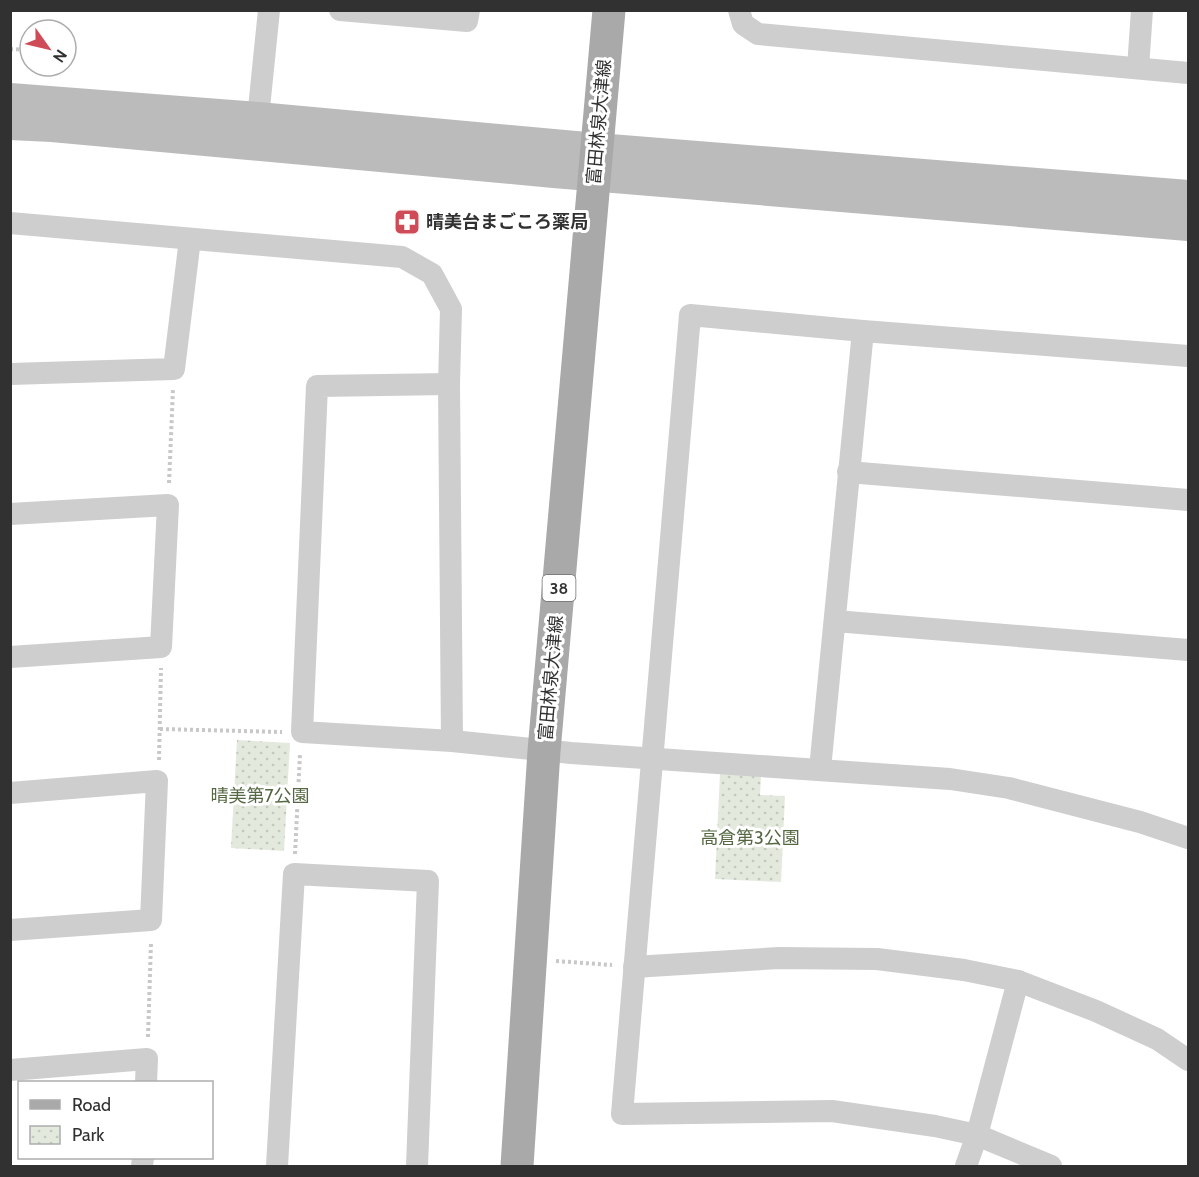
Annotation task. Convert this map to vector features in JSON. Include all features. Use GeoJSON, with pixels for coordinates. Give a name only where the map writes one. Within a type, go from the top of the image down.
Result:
{"type":"FeatureCollection","features":[{"type":"Feature","properties":{"kind":"main road","name":"富田林泉大津線"},"geometry":{"type":"LineString","coordinates":[[517,1167],[544,751],[609,10]]}},
{"type":"Feature","properties":{"kind":"street"},"geometry":{"type":"LineString","coordinates":[[258,118],[269,10]]}},
{"type":"Feature","properties":{"kind":"street"},"geometry":{"type":"LineString","coordinates":[[340,10],[467,21],[469,10]]}},
{"type":"Feature","properties":{"kind":"street"},"geometry":{"type":"LineString","coordinates":[[739,10],[743,24],[758,34],[1188,73]]}},
{"type":"Feature","properties":{"kind":"street"},"geometry":{"type":"LineString","coordinates":[[1138,68],[1142,10]]}},
{"type":"Feature","properties":{"kind":"street"},"geometry":{"type":"LineString","coordinates":[[10,99],[258,118],[596,162],[1188,225]]}},
{"type":"Feature","properties":{"kind":"street"},"geometry":{"type":"LineString","coordinates":[[10,124],[596,162],[1188,196]]}},
{"type":"Feature","properties":{"kind":"street"},"geometry":{"type":"LineString","coordinates":[[10,224],[402,257],[432,274],[451,309],[449,384],[452,741]]}},
{"type":"Feature","properties":{"kind":"street"},"geometry":{"type":"LineString","coordinates":[[10,374],[174,369],[190,239]]}},
{"type":"Feature","properties":{"kind":"street"},"geometry":{"type":"LineString","coordinates":[[1051,1167],[977,1135],[935,1126],[832,1111],[622,1114],[690,315],[1188,356]]}},
{"type":"Feature","properties":{"kind":"street"},"geometry":{"type":"LineString","coordinates":[[820,769],[863,331]]}},
{"type":"Feature","properties":{"kind":"street"},"geometry":{"type":"LineString","coordinates":[[449,384],[317,386],[302,732],[452,741],[544,751],[950,779],[1009,788],[1140,822],[1188,838]]}},
{"type":"Feature","properties":{"kind":"street"},"geometry":{"type":"LineString","coordinates":[[848,472],[1188,500]]}},
{"type":"Feature","properties":{"kind":"street"},"geometry":{"type":"LineString","coordinates":[[10,514],[168,505],[161,647],[10,657]]}},
{"type":"Feature","properties":{"kind":"street"},"geometry":{"type":"LineString","coordinates":[[835,621],[1188,650]]}},
{"type":"Feature","properties":{"kind":"street"},"geometry":{"type":"LineString","coordinates":[[10,793],[158,782],[152,920],[10,930]]}},
{"type":"Feature","properties":{"kind":"street"},"geometry":{"type":"LineString","coordinates":[[278,1167],[294,874],[428,881],[417,1167]]}},
{"type":"Feature","properties":{"kind":"street"},"geometry":{"type":"LineString","coordinates":[[634,967],[779,958],[877,959],[964,970],[1018,981],[1096,1011],[1157,1039],[1188,1060]]}},
{"type":"Feature","properties":{"kind":"street"},"geometry":{"type":"LineString","coordinates":[[966,1167],[977,1135],[1018,981]]}},
{"type":"Feature","properties":{"kind":"street"},"geometry":{"type":"LineString","coordinates":[[10,1070],[147,1059],[146,1081]]}},
{"type":"Feature","properties":{"kind":"path"},"geometry":{"type":"LineString","coordinates":[[168,505],[174,369]]}},
{"type":"Feature","properties":{"kind":"path"},"geometry":{"type":"LineString","coordinates":[[158,782],[161,647]]}},
{"type":"Feature","properties":{"kind":"path"},"geometry":{"type":"LineString","coordinates":[[160,729],[302,732],[294,874]]}},
{"type":"Feature","properties":{"kind":"path"},"geometry":{"type":"LineString","coordinates":[[147,1059],[152,920]]}},
{"type":"Feature","properties":{"kind":"path"},"geometry":{"type":"LineString","coordinates":[[553,961],[634,967]]}},
{"type":"Feature","properties":{"kind":"green space","name":"晴美第7公園"},"geometry":{"type":"Polygon","coordinates":[[[237,740],[290,743],[284,851],[231,848],[237,740]]]}},
{"type":"Feature","properties":{"kind":"green space","name":"高倉第3公園"},"geometry":{"type":"Polygon","coordinates":[[[720,774],[761,776],[760,795],[785,796],[781,882],[715,879],[720,774]]]}},
{"type":"Feature","properties":{"kind":"place","name":"晴美台まごころ薬局"},"geometry":{"type":"Point","coordinates":[407,222]}}]}
